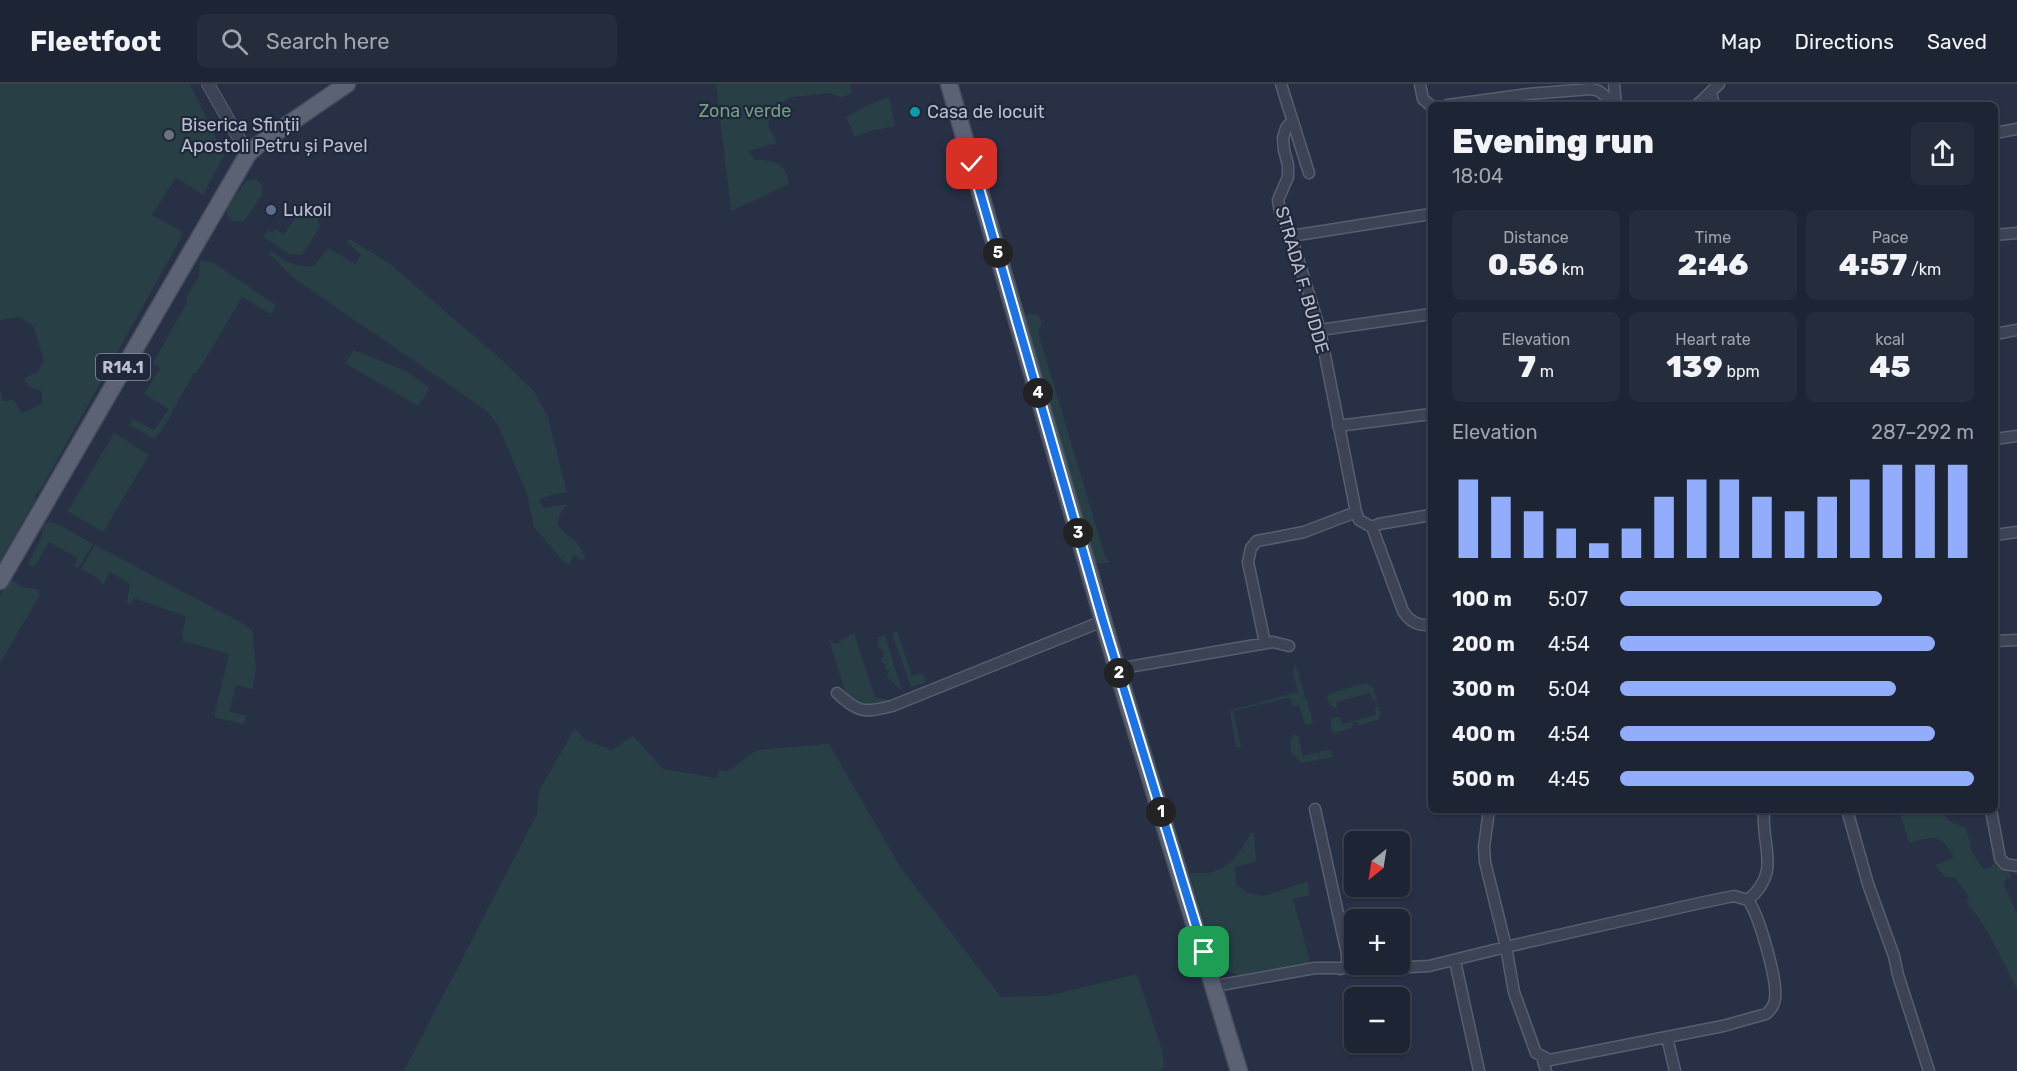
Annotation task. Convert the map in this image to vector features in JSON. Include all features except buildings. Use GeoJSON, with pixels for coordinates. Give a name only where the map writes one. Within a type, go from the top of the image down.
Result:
{"type":"FeatureCollection","features":[{"type":"Feature","properties":{"kind":"main road","name":"R14.1"},"geometry":{"type":"LineString","coordinates":[[0,581],[248,154],[347,84]]}},
{"type":"Feature","properties":{"kind":"main road"},"geometry":{"type":"LineString","coordinates":[[949,84],[1103,621],[1239,1071]]}},
{"type":"Feature","properties":{"kind":"street"},"geometry":{"type":"LineString","coordinates":[[208,84],[248,154]]}},
{"type":"Feature","properties":{"kind":"street"},"geometry":{"type":"LineString","coordinates":[[1281,84],[1309,173]]}},
{"type":"Feature","properties":{"kind":"street"},"geometry":{"type":"LineString","coordinates":[[1420,84],[1423,99],[1428,105]]}},
{"type":"Feature","properties":{"kind":"street"},"geometry":{"type":"LineString","coordinates":[[1463,102],[1527,89],[1597,90],[1609,84]]}},
{"type":"Feature","properties":{"kind":"street"},"geometry":{"type":"LineString","coordinates":[[1614,84],[1616,102]]}},
{"type":"Feature","properties":{"kind":"street"},"geometry":{"type":"LineString","coordinates":[[1699,102],[1715,88]]}},
{"type":"Feature","properties":{"kind":"street"},"geometry":{"type":"LineString","coordinates":[[1597,90],[1612,102]]}},
{"type":"Feature","properties":{"kind":"street","name":"STRADA F. BUDDE"},"geometry":{"type":"LineString","coordinates":[[1292,121],[1286,128],[1283,138],[1288,177],[1278,200],[1320,330],[1356,512]]}},
{"type":"Feature","properties":{"kind":"street"},"geometry":{"type":"LineString","coordinates":[[1998,132],[2017,129]]}},
{"type":"Feature","properties":{"kind":"street"},"geometry":{"type":"LineString","coordinates":[[1291,236],[1428,214]]}},
{"type":"Feature","properties":{"kind":"street"},"geometry":{"type":"LineString","coordinates":[[1998,235],[2017,233]]}},
{"type":"Feature","properties":{"kind":"street"},"geometry":{"type":"LineString","coordinates":[[1320,330],[1428,314]]}},
{"type":"Feature","properties":{"kind":"street"},"geometry":{"type":"LineString","coordinates":[[1998,333],[2017,330]]}},
{"type":"Feature","properties":{"kind":"street"},"geometry":{"type":"LineString","coordinates":[[1338,426],[1428,414]]}},
{"type":"Feature","properties":{"kind":"street"},"geometry":{"type":"LineString","coordinates":[[1998,439],[2017,436]]}},
{"type":"Feature","properties":{"kind":"street"},"geometry":{"type":"LineString","coordinates":[[1265,643],[1248,562],[1251,548],[1257,541],[1304,532],[1356,512],[1359,520],[1372,527],[1408,619],[1415,624],[1428,625]]}},
{"type":"Feature","properties":{"kind":"street"},"geometry":{"type":"LineString","coordinates":[[1372,527],[1428,515]]}},
{"type":"Feature","properties":{"kind":"street"},"geometry":{"type":"LineString","coordinates":[[1998,534],[2017,532]]}},
{"type":"Feature","properties":{"kind":"street"},"geometry":{"type":"LineString","coordinates":[[837,693],[852,707],[868,712],[892,706],[1103,621]]}},
{"type":"Feature","properties":{"kind":"street"},"geometry":{"type":"LineString","coordinates":[[1998,641],[2017,640]]}},
{"type":"Feature","properties":{"kind":"street"},"geometry":{"type":"LineString","coordinates":[[1118,669],[1265,643],[1273,642],[1289,646]]}},
{"type":"Feature","properties":{"kind":"street"},"geometry":{"type":"LineString","coordinates":[[1315,809],[1348,962],[1347,966],[1340,969]]}},
{"type":"Feature","properties":{"kind":"street"},"geometry":{"type":"LineString","coordinates":[[1215,986],[1315,968],[1430,966],[1506,946],[1734,896],[1748,900],[1758,920],[1774,985],[1775,998],[1771,1010],[1757,1017],[1550,1060],[1536,1053],[1521,1013],[1509,970],[1506,946],[1485,862],[1484,847],[1489,813]]}},
{"type":"Feature","properties":{"kind":"street"},"geometry":{"type":"LineString","coordinates":[[1748,900],[1765,882],[1768,865],[1764,813]]}},
{"type":"Feature","properties":{"kind":"street"},"geometry":{"type":"LineString","coordinates":[[1848,813],[1868,884],[1894,956],[1929,1071]]}},
{"type":"Feature","properties":{"kind":"street"},"geometry":{"type":"LineString","coordinates":[[1992,813],[2000,858],[2013,866]]}},
{"type":"Feature","properties":{"kind":"street"},"geometry":{"type":"LineString","coordinates":[[1455,961],[1479,1071]]}},
{"type":"Feature","properties":{"kind":"street"},"geometry":{"type":"LineString","coordinates":[[1667,1037],[1675,1071]]}},
{"type":"Feature","properties":{"kind":"street"},"geometry":{"type":"LineString","coordinates":[[1542,1057],[1546,1071]]}},
{"type":"Feature","properties":{"kind":"green space"},"geometry":{"type":"Polygon","coordinates":[[[0,84],[190,84],[224,155],[203,195],[176,177],[152,215],[181,231],[181,238],[0,561],[0,389],[3,401],[14,400],[22,413],[42,404],[42,392],[28,386],[24,378],[37,373],[44,360],[33,326],[20,317],[0,320],[0,84]]]}},
{"type":"Feature","properties":{"kind":"green space","name":"Zona verde"},"geometry":{"type":"Polygon","coordinates":[[[716,84],[850,84],[852,94],[840,97],[830,93],[792,97],[774,107],[768,125],[777,143],[748,151],[755,160],[767,160],[782,167],[786,171],[789,184],[731,211],[716,84]]]}},
{"type":"Feature","properties":{"kind":"green space"},"geometry":{"type":"Polygon","coordinates":[[[889,97],[895,126],[870,131],[855,137],[846,117],[889,97]]]}},
{"type":"Feature","properties":{"kind":"green space"},"geometry":{"type":"Polygon","coordinates":[[[257,180],[262,185],[262,195],[244,221],[234,222],[228,217],[227,208],[246,181],[257,180]]]}},
{"type":"Feature","properties":{"kind":"green space"},"geometry":{"type":"Polygon","coordinates":[[[307,206],[317,215],[320,227],[302,255],[290,254],[263,237],[268,230],[273,233],[275,229],[284,234],[307,206]]]}},
{"type":"Feature","properties":{"kind":"green space"},"geometry":{"type":"Polygon","coordinates":[[[350,239],[390,264],[503,361],[534,391],[548,417],[567,492],[540,499],[540,503],[544,508],[568,504],[560,514],[557,524],[579,545],[585,558],[581,560],[574,555],[569,564],[564,562],[534,527],[527,494],[498,425],[487,411],[292,277],[269,253],[270,251],[296,265],[308,267],[314,266],[328,248],[356,264],[361,255],[348,243],[350,239]]]}},
{"type":"Feature","properties":{"kind":"green space"},"geometry":{"type":"Polygon","coordinates":[[[200,261],[212,262],[276,305],[271,314],[242,297],[202,365],[194,373],[162,430],[154,439],[129,425],[133,419],[154,430],[169,409],[144,394],[160,368],[153,363],[199,277],[200,261]]]}},
{"type":"Feature","properties":{"kind":"green space"},"geometry":{"type":"Polygon","coordinates":[[[1029,313],[1038,315],[1042,323],[1038,332],[1105,556],[1110,562],[1100,564],[1094,562],[1025,323],[1025,317],[1029,313]]]}},
{"type":"Feature","properties":{"kind":"green space"},"geometry":{"type":"Polygon","coordinates":[[[354,350],[406,371],[428,387],[428,391],[418,406],[345,363],[354,350]]]}},
{"type":"Feature","properties":{"kind":"green space"},"geometry":{"type":"Polygon","coordinates":[[[114,433],[149,455],[103,532],[68,511],[114,433]]]}},
{"type":"Feature","properties":{"kind":"green space"},"geometry":{"type":"Polygon","coordinates":[[[50,522],[93,544],[78,568],[74,566],[78,558],[49,542],[34,567],[28,564],[41,538],[44,524],[50,522]]]}},
{"type":"Feature","properties":{"kind":"green space"},"geometry":{"type":"Polygon","coordinates":[[[95,545],[244,624],[253,632],[256,671],[252,689],[236,685],[229,711],[246,716],[244,724],[214,717],[229,654],[183,641],[182,633],[186,616],[133,598],[131,605],[127,603],[130,584],[110,572],[103,585],[97,578],[81,569],[95,545]]]}},
{"type":"Feature","properties":{"kind":"green space"},"geometry":{"type":"Polygon","coordinates":[[[10,579],[23,587],[36,589],[40,595],[0,663],[0,596],[10,579]]]}},
{"type":"Feature","properties":{"kind":"green space"},"geometry":{"type":"Polygon","coordinates":[[[897,631],[912,676],[923,673],[926,683],[911,687],[892,633],[897,631]]]}},
{"type":"Feature","properties":{"kind":"green space"},"geometry":{"type":"Polygon","coordinates":[[[854,633],[875,697],[892,701],[867,708],[847,697],[829,640],[836,644],[854,633]]]}},
{"type":"Feature","properties":{"kind":"green space"},"geometry":{"type":"Polygon","coordinates":[[[885,635],[902,691],[887,677],[889,671],[885,669],[886,664],[881,662],[884,652],[877,646],[879,642],[877,638],[885,635]]]}},
{"type":"Feature","properties":{"kind":"green space"},"geometry":{"type":"Polygon","coordinates":[[[1296,665],[1305,697],[1299,700],[1306,698],[1312,723],[1307,725],[1304,722],[1299,705],[1293,707],[1290,697],[1233,711],[1241,746],[1236,748],[1230,710],[1298,692],[1293,674],[1296,665]]]}},
{"type":"Feature","properties":{"kind":"green space"},"geometry":{"type":"Polygon","coordinates":[[[1366,683],[1373,688],[1377,699],[1373,701],[1370,693],[1336,702],[1338,709],[1329,704],[1327,697],[1331,693],[1366,683]]]}},
{"type":"Feature","properties":{"kind":"green space"},"geometry":{"type":"Polygon","coordinates":[[[1375,707],[1379,707],[1378,720],[1359,725],[1358,722],[1352,723],[1352,728],[1335,733],[1331,730],[1333,718],[1340,716],[1342,724],[1376,715],[1375,707]]]}},
{"type":"Feature","properties":{"kind":"green space"},"geometry":{"type":"Polygon","coordinates":[[[575,728],[585,740],[612,750],[633,736],[663,769],[717,778],[719,770],[727,772],[757,750],[829,744],[901,868],[1001,997],[1048,996],[1137,974],[1162,1050],[1164,1067],[1159,1071],[404,1071],[537,814],[539,791],[575,728]]]}},
{"type":"Feature","properties":{"kind":"green space"},"geometry":{"type":"Polygon","coordinates":[[[1294,735],[1298,736],[1303,756],[1318,753],[1320,759],[1319,751],[1331,750],[1333,757],[1302,763],[1290,751],[1291,738],[1294,735]]]}},
{"type":"Feature","properties":{"kind":"green space"},"geometry":{"type":"Polygon","coordinates":[[[1900,813],[1943,813],[1952,823],[1966,827],[1972,852],[1984,869],[1991,867],[1996,859],[2012,876],[2003,882],[2017,914],[2017,988],[1988,933],[1966,902],[1969,896],[1955,878],[1945,877],[1935,865],[1952,859],[1953,855],[1948,848],[1935,838],[1909,843],[1900,813]]]}},
{"type":"Feature","properties":{"kind":"green space"},"geometry":{"type":"Polygon","coordinates":[[[1251,833],[1254,833],[1256,862],[1235,867],[1236,884],[1248,893],[1264,896],[1308,881],[1309,895],[1293,899],[1310,961],[1305,966],[1242,977],[1220,967],[1216,960],[1190,874],[1209,873],[1223,868],[1239,853],[1251,833]]]}},
{"type":"Feature","properties":{"kind":"place","name":"Casa de locuit"},"geometry":{"type":"Point","coordinates":[915,112]}},
{"type":"Feature","properties":{"kind":"place","name":"Biserica Sfinții Apostoli Petru și Pavel"},"geometry":{"type":"Point","coordinates":[169,135]}},
{"type":"Feature","properties":{"kind":"place","name":"Lukoil"},"geometry":{"type":"Point","coordinates":[271,210]}},
{"type":"Feature","properties":{"kind":"route"},"geometry":{"type":"LineString","coordinates":[[972,164],[1103,621],[1204,952]]}}]}
